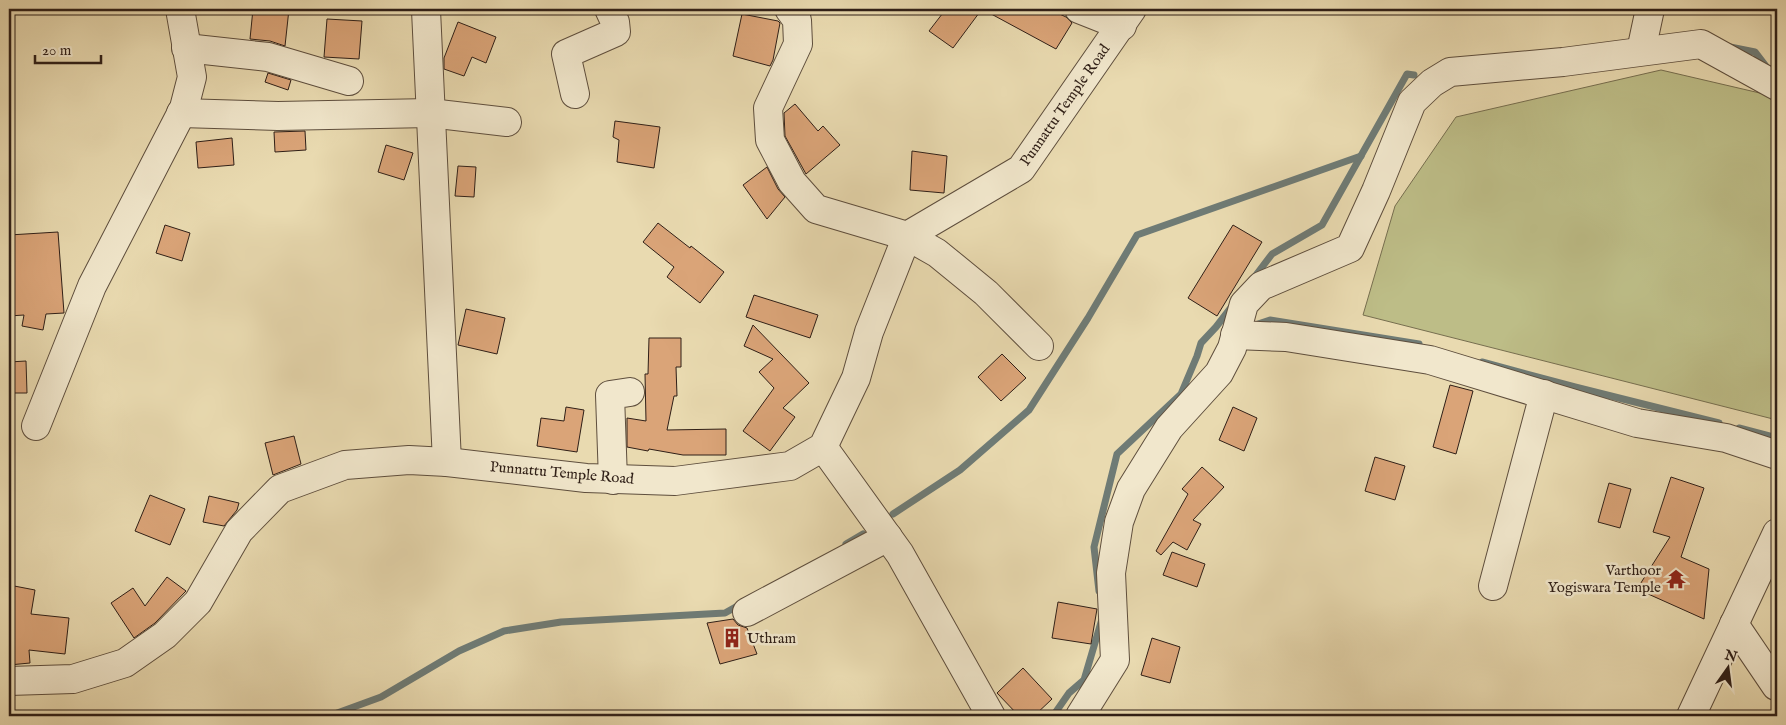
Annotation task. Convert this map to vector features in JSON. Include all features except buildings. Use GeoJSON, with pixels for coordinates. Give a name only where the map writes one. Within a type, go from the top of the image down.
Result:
{"type":"FeatureCollection","features":[{"type":"Feature","properties":{"kind":"street"},"geometry":{"type":"LineString","coordinates":[[36,426],[92,286],[182,113],[192,77],[180,9]]}},
{"type":"Feature","properties":{"kind":"street"},"geometry":{"type":"LineString","coordinates":[[426,9],[447,462]]}},
{"type":"Feature","properties":{"kind":"street"},"geometry":{"type":"LineString","coordinates":[[575,94],[566,54],[616,32],[615,22],[609,9]]}},
{"type":"Feature","properties":{"kind":"street"},"geometry":{"type":"LineString","coordinates":[[789,9],[797,20],[798,44],[768,108],[770,140],[792,182],[816,210],[907,236],[937,253],[986,293],[1040,346]]}},
{"type":"Feature","properties":{"kind":"street"},"geometry":{"type":"LineString","coordinates":[[1079,9],[1127,17]]}},
{"type":"Feature","properties":{"kind":"street"},"geometry":{"type":"LineString","coordinates":[[1641,52],[1650,9]]}},
{"type":"Feature","properties":{"kind":"street","name":"Punnattu Temple Road"},"geometry":{"type":"LineString","coordinates":[[907,236],[1021,169],[1127,17]]}},
{"type":"Feature","properties":{"kind":"street"},"geometry":{"type":"LineString","coordinates":[[1080,716],[1115,660],[1111,572],[1119,522],[1131,489],[1169,428],[1219,373],[1232,348],[1244,304],[1261,286],[1350,248],[1376,191],[1412,102],[1432,83],[1450,72],[1563,62],[1701,44],[1777,86]]}},
{"type":"Feature","properties":{"kind":"street"},"geometry":{"type":"LineString","coordinates":[[186,48],[268,57],[348,81]]}},
{"type":"Feature","properties":{"kind":"street"},"geometry":{"type":"LineString","coordinates":[[182,113],[278,116],[430,113],[507,122]]}},
{"type":"Feature","properties":{"kind":"street"},"geometry":{"type":"LineString","coordinates":[[907,236],[869,332],[856,378],[823,447],[900,554],[991,716]]}},
{"type":"Feature","properties":{"kind":"street"},"geometry":{"type":"LineString","coordinates":[[1235,336],[1286,337],[1430,360],[1637,423],[1726,438],[1777,455]]}},
{"type":"Feature","properties":{"kind":"street"},"geometry":{"type":"LineString","coordinates":[[612,480],[610,395],[630,392]]}},
{"type":"Feature","properties":{"kind":"street"},"geometry":{"type":"LineString","coordinates":[[1493,586],[1544,394]]}},
{"type":"Feature","properties":{"kind":"street","name":"Punnattu Temple Road"},"geometry":{"type":"LineString","coordinates":[[9,681],[74,679],[125,663],[165,635],[198,602],[240,531],[280,489],[345,465],[409,460],[447,462],[612,480],[675,481],[790,466],[823,447]]}},
{"type":"Feature","properties":{"kind":"street"},"geometry":{"type":"LineString","coordinates":[[1690,716],[1777,533]]}},
{"type":"Feature","properties":{"kind":"street"},"geometry":{"type":"LineString","coordinates":[[747,612],[888,537]]}},
{"type":"Feature","properties":{"kind":"street"},"geometry":{"type":"LineString","coordinates":[[1734,624],[1776,686]]}},
{"type":"Feature","properties":{"kind":"green space"},"geometry":{"type":"Polygon","coordinates":[[[1661,70],[1777,97],[1777,420],[1363,315],[1395,206],[1456,117],[1661,70]]]}},
{"type":"Feature","properties":{"kind":"waterway"},"geometry":{"type":"LineString","coordinates":[[1730,47],[1755,52],[1768,69]]}},
{"type":"Feature","properties":{"kind":"waterway"},"geometry":{"type":"LineString","coordinates":[[1253,279],[1272,254],[1322,225],[1407,74],[1414,75]]}},
{"type":"Feature","properties":{"kind":"waterway"},"geometry":{"type":"LineString","coordinates":[[893,514],[960,470],[1029,410],[1088,318],[1137,235],[1361,156]]}},
{"type":"Feature","properties":{"kind":"waterway"},"geometry":{"type":"LineString","coordinates":[[1099,591],[1094,547],[1117,454],[1181,394],[1201,343],[1233,305]]}},
{"type":"Feature","properties":{"kind":"waterway"},"geometry":{"type":"LineString","coordinates":[[1255,325],[1270,320],[1419,344]]}},
{"type":"Feature","properties":{"kind":"waterway"},"geometry":{"type":"LineString","coordinates":[[1482,362],[1719,423]]}},
{"type":"Feature","properties":{"kind":"waterway"},"geometry":{"type":"LineString","coordinates":[[1739,428],[1777,438]]}},
{"type":"Feature","properties":{"kind":"waterway"},"geometry":{"type":"LineString","coordinates":[[846,544],[863,534]]}},
{"type":"Feature","properties":{"kind":"waterway"},"geometry":{"type":"LineString","coordinates":[[329,716],[381,697],[459,651],[504,631],[561,622],[725,613],[741,604]]}},
{"type":"Feature","properties":{"kind":"waterway"},"geometry":{"type":"LineString","coordinates":[[1053,716],[1069,693],[1084,680],[1102,619]]}},
{"type":"Feature","properties":{"kind":"place","name":"Varthoor Yogiswara Temple"},"geometry":{"type":"Point","coordinates":[1676,579]}},
{"type":"Feature","properties":{"kind":"place","name":"Uthram"},"geometry":{"type":"Point","coordinates":[732,638]}}]}
